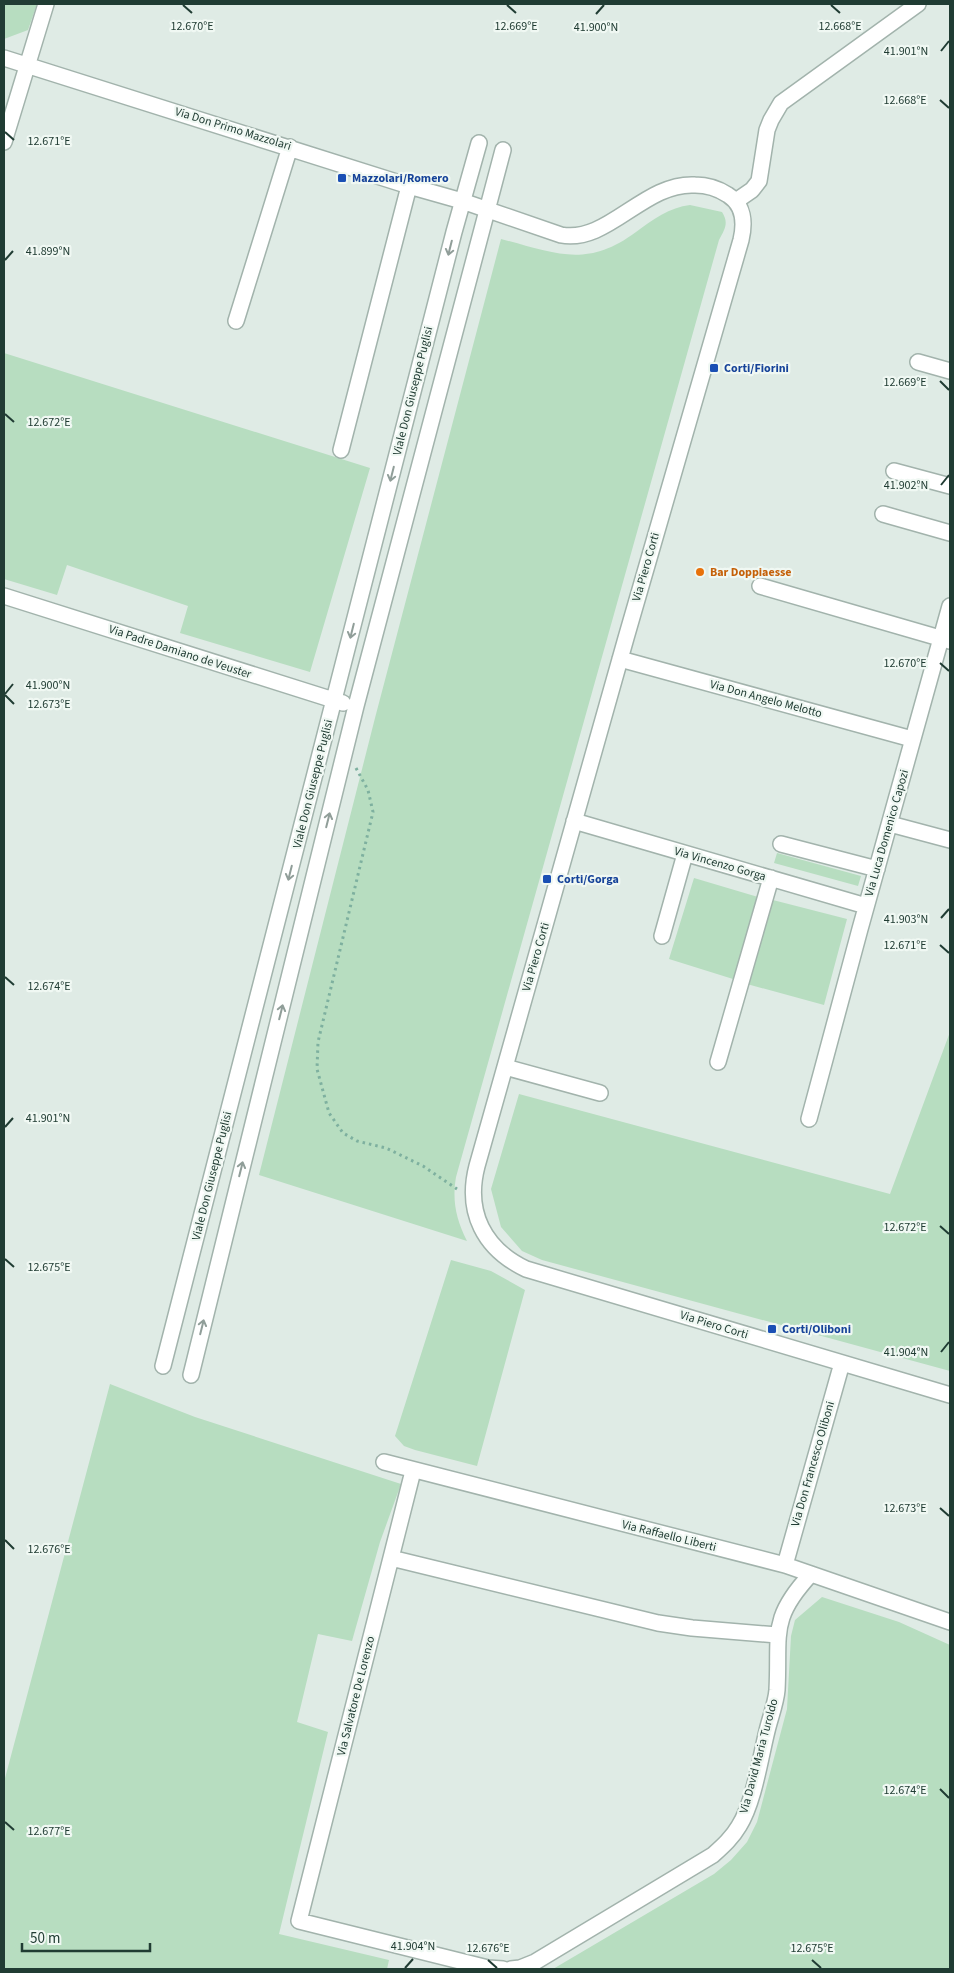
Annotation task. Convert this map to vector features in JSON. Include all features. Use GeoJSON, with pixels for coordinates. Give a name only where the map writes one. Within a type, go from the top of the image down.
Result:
{"type":"FeatureCollection","features":[{"type":"Feature","properties":{"kind":"street"},"geometry":{"type":"LineString","coordinates":[[4,142],[46,4]]}},
{"type":"Feature","properties":{"kind":"street"},"geometry":{"type":"LineString","coordinates":[[736,201],[752,190],[759,181],[769,125],[781,103],[918,4]]}},
{"type":"Feature","properties":{"kind":"street","name":"Via Don Primo Mazzolari"},"geometry":{"type":"LineString","coordinates":[[4,58],[462,201],[561,235],[583,234],[601,226],[648,197],[673,186],[693,185],[708,187],[724,192],[736,201]]}},
{"type":"Feature","properties":{"kind":"street","name":"Viale Don Giuseppe Puglisi"},"geometry":{"type":"LineString","coordinates":[[163,1366],[462,201],[479,143]]}},
{"type":"Feature","properties":{"kind":"street"},"geometry":{"type":"LineString","coordinates":[[236,321],[290,147]]}},
{"type":"Feature","properties":{"kind":"street","name":"Viale Don Giuseppe Puglisi"},"geometry":{"type":"LineString","coordinates":[[191,1375],[356,706],[503,150]]}},
{"type":"Feature","properties":{"kind":"street"},"geometry":{"type":"LineString","coordinates":[[341,450],[409,186]]}},
{"type":"Feature","properties":{"kind":"street","name":"Via Piero Corti"},"geometry":{"type":"LineString","coordinates":[[736,201],[743,219],[741,240],[474,1175],[472,1196],[477,1219],[488,1239],[504,1256],[514,1263],[537,1273],[950,1395]]}},
{"type":"Feature","properties":{"kind":"street"},"geometry":{"type":"LineString","coordinates":[[918,362],[950,371]]}},
{"type":"Feature","properties":{"kind":"street"},"geometry":{"type":"LineString","coordinates":[[894,471],[950,486]]}},
{"type":"Feature","properties":{"kind":"street"},"geometry":{"type":"LineString","coordinates":[[883,514],[950,533]]}},
{"type":"Feature","properties":{"kind":"street"},"geometry":{"type":"LineString","coordinates":[[760,586],[946,640]]}},
{"type":"Feature","properties":{"kind":"street","name":"Via Padre Damiano de Veuster"},"geometry":{"type":"LineString","coordinates":[[4,596],[334,701],[356,706]]}},
{"type":"Feature","properties":{"kind":"street","name":"Via Luca Domenico Capozi"},"geometry":{"type":"LineString","coordinates":[[809,1118],[912,739],[946,640],[950,606]]}},
{"type":"Feature","properties":{"kind":"street","name":"Via Don Angelo Melotto"},"geometry":{"type":"LineString","coordinates":[[620,659],[912,739]]}},
{"type":"Feature","properties":{"kind":"street","name":"Via Vincenzo Gorga"},"geometry":{"type":"LineString","coordinates":[[574,822],[866,906]]}},
{"type":"Feature","properties":{"kind":"street"},"geometry":{"type":"LineString","coordinates":[[890,824],[950,840]]}},
{"type":"Feature","properties":{"kind":"street"},"geometry":{"type":"LineString","coordinates":[[781,844],[876,869]]}},
{"type":"Feature","properties":{"kind":"street"},"geometry":{"type":"LineString","coordinates":[[662,936],[685,854]]}},
{"type":"Feature","properties":{"kind":"street"},"geometry":{"type":"LineString","coordinates":[[718,1062],[771,878]]}},
{"type":"Feature","properties":{"kind":"street"},"geometry":{"type":"LineString","coordinates":[[505,1067],[600,1094]]}},
{"type":"Feature","properties":{"kind":"street"},"geometry":{"type":"LineString","coordinates":[[206,1201],[232,1207]]}},
{"type":"Feature","properties":{"kind":"street","name":"Via Don Francesco Oliboni"},"geometry":{"type":"LineString","coordinates":[[785,1565],[842,1363]]}},
{"type":"Feature","properties":{"kind":"street","name":"Via Raffaello Liberti"},"geometry":{"type":"LineString","coordinates":[[384,1462],[785,1565],[950,1622]]}},
{"type":"Feature","properties":{"kind":"street","name":"Via Salvatore De Lorenzo"},"geometry":{"type":"LineString","coordinates":[[414,1471],[299,1921],[488,1968],[503,1969]]}},
{"type":"Feature","properties":{"kind":"street"},"geometry":{"type":"LineString","coordinates":[[391,1558],[643,1620],[692,1628],[777,1635]]}},
{"type":"Feature","properties":{"kind":"street","name":"Via David Maria Turoldo"},"geometry":{"type":"LineString","coordinates":[[511,1969],[520,1968],[535,1962],[713,1855],[727,1842],[739,1826],[748,1806],[777,1692],[777,1635],[780,1619],[798,1588],[811,1574]]}},
{"type":"Feature","properties":{"kind":"path"},"geometry":{"type":"LineString","coordinates":[[346,749],[368,790],[373,812],[318,1042],[317,1069],[330,1113],[343,1132],[357,1141],[386,1148],[423,1166],[457,1189]]}},
{"type":"Feature","properties":{"kind":"green space"},"geometry":{"type":"Polygon","coordinates":[[[4,4],[37,4],[28,30],[4,39],[4,4]]]}},
{"type":"Feature","properties":{"kind":"green space"},"geometry":{"type":"Polygon","coordinates":[[[690,205],[722,212],[725,226],[719,240],[456,1177],[454,1194],[456,1210],[467,1241],[259,1175],[375,718],[501,239],[554,253],[586,254],[601,251],[618,243],[675,208],[690,205]]]}},
{"type":"Feature","properties":{"kind":"green space"},"geometry":{"type":"Polygon","coordinates":[[[4,353],[370,468],[310,672],[180,633],[188,606],[67,565],[57,595],[4,579],[4,353]]]}},
{"type":"Feature","properties":{"kind":"green space"},"geometry":{"type":"Polygon","coordinates":[[[777,853],[861,876],[858,886],[774,863],[777,853]]]}},
{"type":"Feature","properties":{"kind":"green space"},"geometry":{"type":"Polygon","coordinates":[[[694,878],[758,897],[733,979],[669,959],[694,878]]]}},
{"type":"Feature","properties":{"kind":"green space"},"geometry":{"type":"Polygon","coordinates":[[[769,899],[847,919],[824,1005],[747,984],[769,899]]]}},
{"type":"Feature","properties":{"kind":"green space"},"geometry":{"type":"Polygon","coordinates":[[[950,1032],[950,1371],[542,1260],[522,1251],[501,1227],[491,1189],[519,1094],[890,1194],[950,1032]]]}},
{"type":"Feature","properties":{"kind":"green space"},"geometry":{"type":"Polygon","coordinates":[[[451,1260],[491,1271],[525,1290],[477,1466],[404,1446],[395,1436],[451,1260]]]}},
{"type":"Feature","properties":{"kind":"green space"},"geometry":{"type":"Polygon","coordinates":[[[110,1384],[195,1417],[401,1484],[380,1542],[352,1641],[318,1634],[297,1722],[328,1732],[279,1934],[389,1960],[387,1969],[4,1969],[4,1782],[110,1384]]]}},
{"type":"Feature","properties":{"kind":"green space"},"geometry":{"type":"Polygon","coordinates":[[[822,1597],[899,1622],[950,1645],[950,1969],[553,1969],[714,1874],[731,1860],[747,1842],[757,1822],[787,1709],[791,1636],[795,1620],[822,1597]]]}},
{"type":"Feature","properties":{"kind":"place","name":"Mazzolari/Romero"},"geometry":{"type":"Point","coordinates":[342,178]}},
{"type":"Feature","properties":{"kind":"place","name":"Corti/Fiorini"},"geometry":{"type":"Point","coordinates":[714,368]}},
{"type":"Feature","properties":{"kind":"place","name":"Bar Doppiaesse"},"geometry":{"type":"Point","coordinates":[700,572]}},
{"type":"Feature","properties":{"kind":"place","name":"Corti/Gorga"},"geometry":{"type":"Point","coordinates":[547,879]}},
{"type":"Feature","properties":{"kind":"place","name":"Corti/Oliboni"},"geometry":{"type":"Point","coordinates":[772,1329]}}]}
